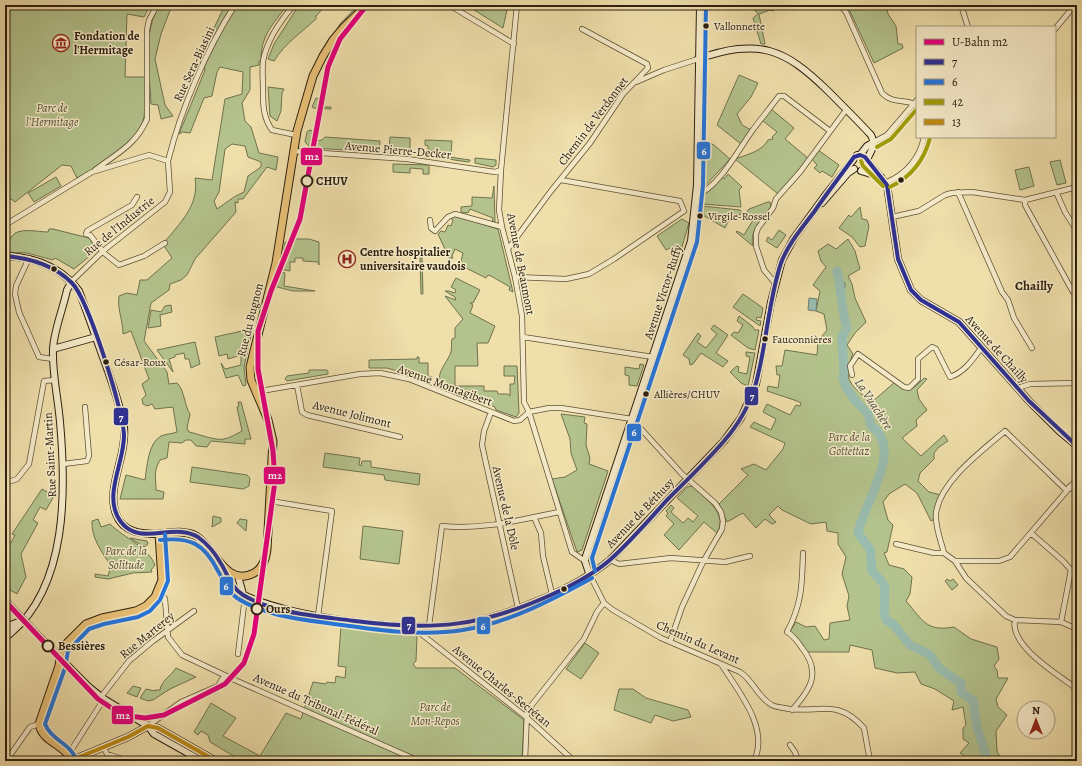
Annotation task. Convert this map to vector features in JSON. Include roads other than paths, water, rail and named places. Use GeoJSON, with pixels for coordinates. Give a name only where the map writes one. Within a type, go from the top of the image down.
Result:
{"type":"FeatureCollection","features":[{"type":"Feature","properties":{"kind":"main road","name":"Rue du Bugnon"},"geometry":{"type":"LineString","coordinates":[[242,576],[259,569],[266,558],[273,441],[268,420],[251,380],[250,367],[276,263],[296,135],[313,76],[323,56],[344,27],[367,5]]}},
{"type":"Feature","properties":{"kind":"main road"},"geometry":{"type":"LineString","coordinates":[[70,759],[41,733],[38,724],[59,666],[63,647],[86,624],[102,618],[136,611],[146,606],[159,590],[162,577],[159,534],[180,532],[195,535],[228,572],[242,576]]}},
{"type":"Feature","properties":{"kind":"street"},"geometry":{"type":"LineString","coordinates":[[5,225],[92,172],[133,142],[142,131],[146,119],[147,30],[149,20],[157,5]]}},
{"type":"Feature","properties":{"kind":"street","name":"Rue Sera-Biasini"},"geometry":{"type":"LineString","coordinates":[[168,161],[175,134],[188,98],[224,23],[235,5]]}},
{"type":"Feature","properties":{"kind":"street"},"geometry":{"type":"LineString","coordinates":[[294,5],[280,22],[270,41],[263,62],[262,110],[272,130],[296,135]]}},
{"type":"Feature","properties":{"kind":"street"},"geometry":{"type":"LineString","coordinates":[[449,5],[514,44]]}},
{"type":"Feature","properties":{"kind":"street","name":"Avenue de Beaumont"},"geometry":{"type":"LineString","coordinates":[[517,5],[501,170],[500,210],[502,227],[515,277],[522,316],[524,402],[529,412],[572,552],[585,561]]}},
{"type":"Feature","properties":{"kind":"street","name":"Avenue Victor-Ruffy"},"geometry":{"type":"LineString","coordinates":[[585,561],[691,241],[696,213],[697,195],[700,5]]}},
{"type":"Feature","properties":{"kind":"street"},"geometry":{"type":"LineString","coordinates":[[961,5],[968,26]]}},
{"type":"Feature","properties":{"kind":"street"},"geometry":{"type":"LineString","coordinates":[[1056,28],[1076,5]]}},
{"type":"Feature","properties":{"kind":"street"},"geometry":{"type":"LineString","coordinates":[[841,6],[885,97],[895,101],[916,103]]}},
{"type":"Feature","properties":{"kind":"street","name":"Chemin de Verdonnet"},"geometry":{"type":"LineString","coordinates":[[508,249],[590,143],[632,84],[648,70],[648,66],[582,29]]}},
{"type":"Feature","properties":{"kind":"street"},"geometry":{"type":"LineString","coordinates":[[632,84],[664,70],[736,49],[757,49],[776,53],[803,68],[871,134],[874,142],[873,150],[868,160],[867,167],[862,170]]}},
{"type":"Feature","properties":{"kind":"street"},"geometry":{"type":"LineString","coordinates":[[697,195],[705,191],[731,163],[753,130],[779,96],[784,96],[830,131]]}},
{"type":"Feature","properties":{"kind":"street"},"geometry":{"type":"LineString","coordinates":[[874,142],[887,135],[916,103]]}},
{"type":"Feature","properties":{"kind":"street"},"geometry":{"type":"LineString","coordinates":[[775,284],[764,270],[756,246],[758,230],[773,208],[776,198],[800,172],[846,110]]}},
{"type":"Feature","properties":{"kind":"street"},"geometry":{"type":"LineString","coordinates":[[853,159],[852,163],[854,169],[862,170],[884,180],[902,174],[909,167],[918,156],[924,138]]}},
{"type":"Feature","properties":{"kind":"street","name":"Avenue de Béthusy"},"geometry":{"type":"LineString","coordinates":[[243,594],[272,606],[318,616],[389,625],[429,626],[468,623],[518,608],[552,594],[610,560],[724,441],[747,408],[756,384],[775,284],[782,260],[794,238],[819,205],[824,195],[853,159],[860,155],[866,146],[874,142]]}},
{"type":"Feature","properties":{"kind":"street","name":"Avenue Pierre-Decker"},"geometry":{"type":"LineString","coordinates":[[293,151],[407,159],[495,172],[501,170]]}},
{"type":"Feature","properties":{"kind":"street"},"geometry":{"type":"LineString","coordinates":[[92,172],[149,155],[168,161]]}},
{"type":"Feature","properties":{"kind":"street"},"geometry":{"type":"LineString","coordinates":[[860,155],[868,160],[884,180]]}},
{"type":"Feature","properties":{"kind":"street","name":"Rue de l'Industrie"},"geometry":{"type":"LineString","coordinates":[[72,281],[103,251],[165,202],[170,192],[168,161]]}},
{"type":"Feature","properties":{"kind":"street","name":"Avenue de Béthusy"},"geometry":{"type":"LineString","coordinates":[[819,205],[827,199],[848,173],[854,169]]}},
{"type":"Feature","properties":{"kind":"street"},"geometry":{"type":"LineString","coordinates":[[561,180],[680,201],[684,211]]}},
{"type":"Feature","properties":{"kind":"street","name":"Avenue de Chailly"},"geometry":{"type":"LineString","coordinates":[[884,180],[892,217],[898,259],[911,290],[921,300],[956,320],[1056,429],[1077,446]]}},
{"type":"Feature","properties":{"kind":"street"},"geometry":{"type":"LineString","coordinates":[[892,217],[919,211],[945,195],[958,192],[972,192],[1025,200],[1057,194],[1077,188]]}},
{"type":"Feature","properties":{"kind":"street"},"geometry":{"type":"LineString","coordinates":[[958,192],[1002,292],[1008,300],[1014,318],[1032,348]]}},
{"type":"Feature","properties":{"kind":"street"},"geometry":{"type":"LineString","coordinates":[[1057,194],[1065,212],[1077,231]]}},
{"type":"Feature","properties":{"kind":"street"},"geometry":{"type":"LineString","coordinates":[[138,197],[132,205],[110,216],[87,231],[86,234],[90,235],[103,251],[119,265],[144,256],[165,243]]}},
{"type":"Feature","properties":{"kind":"street"},"geometry":{"type":"LineString","coordinates":[[1025,200],[1025,205],[1073,292]]}},
{"type":"Feature","properties":{"kind":"street"},"geometry":{"type":"LineString","coordinates":[[515,277],[566,280],[589,274],[614,259],[684,211],[696,213]]}},
{"type":"Feature","properties":{"kind":"street"},"geometry":{"type":"LineString","coordinates":[[430,220],[431,228],[435,231],[448,217],[456,214],[502,227]]}},
{"type":"Feature","properties":{"kind":"street"},"geometry":{"type":"LineString","coordinates":[[5,256],[29,258],[49,265],[72,281],[79,291],[116,395],[124,428],[124,443],[114,495],[116,515],[121,523],[130,530],[146,534],[159,534]]}},
{"type":"Feature","properties":{"kind":"street"},"geometry":{"type":"LineString","coordinates":[[29,258],[16,286],[17,303],[39,357],[53,359]]}},
{"type":"Feature","properties":{"kind":"street","name":"Rue Saint-Martin"},"geometry":{"type":"LineString","coordinates":[[8,634],[21,621],[37,600],[53,561],[63,508],[63,464],[53,349],[67,290],[72,281]]}},
{"type":"Feature","properties":{"kind":"street"},"geometry":{"type":"LineString","coordinates":[[53,349],[96,337]]}},
{"type":"Feature","properties":{"kind":"street"},"geometry":{"type":"LineString","coordinates":[[523,337],[653,357]]}},
{"type":"Feature","properties":{"kind":"street"},"geometry":{"type":"LineString","coordinates":[[852,375],[850,366],[858,354],[904,387],[909,388],[918,379],[918,359],[932,347],[936,349],[950,377],[958,374],[967,366],[982,347]]}},
{"type":"Feature","properties":{"kind":"street","name":"Avenue Montagibert"},"geometry":{"type":"LineString","coordinates":[[255,392],[360,374],[390,375],[409,379],[514,421],[520,420],[529,412]]}},
{"type":"Feature","properties":{"kind":"street"},"geometry":{"type":"LineString","coordinates":[[5,482],[17,479],[29,464],[44,381],[55,380]]}},
{"type":"Feature","properties":{"kind":"street"},"geometry":{"type":"LineString","coordinates":[[1018,388],[1030,384],[1077,383]]}},
{"type":"Feature","properties":{"kind":"street","name":"Avenue Jolimont"},"geometry":{"type":"LineString","coordinates":[[297,385],[302,412],[307,415],[400,437]]}},
{"type":"Feature","properties":{"kind":"street"},"geometry":{"type":"LineString","coordinates":[[63,464],[87,461],[89,456],[85,407]]}},
{"type":"Feature","properties":{"kind":"street"},"geometry":{"type":"LineString","coordinates":[[529,412],[549,408],[561,408],[632,420],[688,479],[715,503],[723,518],[722,529],[703,562],[682,607],[670,642]]}},
{"type":"Feature","properties":{"kind":"street","name":"Avenue de la Dôle"},"geometry":{"type":"LineString","coordinates":[[491,412],[484,431],[482,445],[518,608]]}},
{"type":"Feature","properties":{"kind":"street"},"geometry":{"type":"LineString","coordinates":[[944,553],[937,526],[936,513],[948,484],[958,472],[1005,431],[1068,488],[1077,491]]}},
{"type":"Feature","properties":{"kind":"street"},"geometry":{"type":"LineString","coordinates":[[955,561],[999,561],[1010,557],[1077,479]]}},
{"type":"Feature","properties":{"kind":"street"},"geometry":{"type":"LineString","coordinates":[[270,501],[332,511],[318,616]]}},
{"type":"Feature","properties":{"kind":"street"},"geometry":{"type":"LineString","coordinates":[[429,626],[442,526],[466,528],[500,524],[559,512]]}},
{"type":"Feature","properties":{"kind":"street"},"geometry":{"type":"LineString","coordinates":[[534,517],[541,533],[543,556],[552,594]]}},
{"type":"Feature","properties":{"kind":"street"},"geometry":{"type":"LineString","coordinates":[[1031,533],[1071,570],[1061,622]]}},
{"type":"Feature","properties":{"kind":"street"},"geometry":{"type":"LineString","coordinates":[[896,544],[934,553],[944,553],[955,561],[966,578],[1006,616],[1014,620],[1061,622],[1077,629]]}},
{"type":"Feature","properties":{"kind":"street"},"geometry":{"type":"LineString","coordinates":[[792,710],[806,694],[811,685],[813,674],[811,662],[792,635],[787,632],[796,615],[799,604],[803,553]]}},
{"type":"Feature","properties":{"kind":"street"},"geometry":{"type":"LineString","coordinates":[[610,560],[619,564],[666,558],[703,562],[725,562],[750,556]]}},
{"type":"Feature","properties":{"kind":"street"},"geometry":{"type":"LineString","coordinates":[[525,761],[525,716],[541,692],[567,663],[584,639],[597,612],[604,603],[589,573],[585,561]]}},
{"type":"Feature","properties":{"kind":"street"},"geometry":{"type":"LineString","coordinates":[[222,565],[229,580],[239,592],[243,594]]}},
{"type":"Feature","properties":{"kind":"street"},"geometry":{"type":"LineString","coordinates":[[238,654],[244,605],[242,576]]}},
{"type":"Feature","properties":{"kind":"street"},"geometry":{"type":"LineString","coordinates":[[159,590],[165,599],[168,631]]}},
{"type":"Feature","properties":{"kind":"street"},"geometry":{"type":"LineString","coordinates":[[5,599],[60,658],[102,698],[148,726],[158,728],[216,761]]}},
{"type":"Feature","properties":{"kind":"street","name":"Chemin du Levant"},"geometry":{"type":"LineString","coordinates":[[604,603],[652,633],[744,674],[765,700],[772,706],[792,710],[823,707],[835,708],[847,714],[864,728],[870,761]]}},
{"type":"Feature","properties":{"kind":"street","name":"Rue Marterey"},"geometry":{"type":"LineString","coordinates":[[70,759],[102,698],[130,661],[154,640],[194,611]]}},
{"type":"Feature","properties":{"kind":"street"},"geometry":{"type":"LineString","coordinates":[[1014,620],[1016,634],[1026,649],[1077,689]]}},
{"type":"Feature","properties":{"kind":"street","name":"Rue Saint-Martin"},"geometry":{"type":"LineString","coordinates":[[8,634],[10,628],[6,626],[21,621]]}},
{"type":"Feature","properties":{"kind":"street","name":"Avenue Charles-Secrétan"},"geometry":{"type":"LineString","coordinates":[[419,626],[420,633],[525,716],[574,761]]}},
{"type":"Feature","properties":{"kind":"street","name":"Avenue du Tribunal-Fédéral"},"geometry":{"type":"LineString","coordinates":[[168,631],[170,639],[182,655],[224,676],[419,761]]}},
{"type":"Feature","properties":{"kind":"street"},"geometry":{"type":"LineString","coordinates":[[721,664],[743,699],[757,727],[758,745],[754,761]]}},
{"type":"Feature","properties":{"kind":"street"},"geometry":{"type":"LineString","coordinates":[[70,759],[104,748],[128,738],[148,726],[181,702],[218,686],[224,676]]}},
{"type":"Feature","properties":{"kind":"street"},"geometry":{"type":"LineString","coordinates":[[6,761],[30,726],[38,724]]}},
{"type":"Feature","properties":{"kind":"street"},"geometry":{"type":"LineString","coordinates":[[148,726],[154,734],[202,761]]}},
{"type":"Feature","properties":{"kind":"street"},"geometry":{"type":"LineString","coordinates":[[790,745],[795,752],[798,761]]}},
{"type":"Feature","properties":{"kind":"street"},"geometry":{"type":"LineString","coordinates":[[104,748],[107,754],[128,761]]}},
{"type":"Feature","properties":{"kind":"waterway","name":"La Vuachère"},"geometry":{"type":"LineString","coordinates":[[837,271],[847,328],[842,337],[843,378],[846,387],[853,398],[868,414],[871,426],[880,436],[884,448],[883,462],[879,477],[861,521],[858,533],[870,549],[872,571],[883,583],[885,588],[884,612],[886,620],[893,624],[910,645],[929,654],[940,669],[961,683],[961,692],[973,700],[977,727],[988,761]]}},
{"type":"Feature","properties":{"kind":"metro line","name":"m2"},"geometry":{"type":"LineString","coordinates":[[5,601],[98,699],[122,715],[145,718],[164,715],[225,684],[244,663],[254,634],[275,481],[273,451],[258,369],[258,331],[271,291],[300,219],[328,67],[340,39],[367,5]]}},
{"type":"Feature","properties":{"kind":"place","name":"Vallonnette"},"geometry":{"type":"Point","coordinates":[706,26]}},
{"type":"Feature","properties":{"kind":"place","name":"Fondation de l'Hermitage"},"geometry":{"type":"Point","coordinates":[61,43]}},
{"type":"Feature","properties":{"kind":"place","name":"CHUV"},"geometry":{"type":"Point","coordinates":[307,181]}},
{"type":"Feature","properties":{"kind":"place","name":"Virgile-Rossel"},"geometry":{"type":"Point","coordinates":[700,216]}},
{"type":"Feature","properties":{"kind":"place","name":"Centre hospitalier universitaire vaudois"},"geometry":{"type":"Point","coordinates":[347,259]}},
{"type":"Feature","properties":{"kind":"place","name":"Fauconnières"},"geometry":{"type":"Point","coordinates":[765,339]}},
{"type":"Feature","properties":{"kind":"place","name":"César-Roux"},"geometry":{"type":"Point","coordinates":[106,362]}},
{"type":"Feature","properties":{"kind":"place","name":"Allières/CHUV"},"geometry":{"type":"Point","coordinates":[646,394]}},
{"type":"Feature","properties":{"kind":"place","name":"Ours"},"geometry":{"type":"Point","coordinates":[257,609]}},
{"type":"Feature","properties":{"kind":"place","name":"Bessières"},"geometry":{"type":"Point","coordinates":[48,646]}},
{"type":"Feature","properties":{"kind":"district","name":"Chailly"},"geometry":{"type":"Point","coordinates":[1034,285]}},
{"type":"Feature","properties":{"kind":"park label","name":"Parc de l'Hermitage"},"geometry":{"type":"Point","coordinates":[52,115]}},
{"type":"Feature","properties":{"kind":"park label","name":"Parc de la Gottettaz"},"geometry":{"type":"Point","coordinates":[849,444]}},
{"type":"Feature","properties":{"kind":"park label","name":"Parc de la Solitude"},"geometry":{"type":"Point","coordinates":[126,558]}},
{"type":"Feature","properties":{"kind":"park label","name":"Parc de Mon-Repos"},"geometry":{"type":"Point","coordinates":[435,714]}}]}
